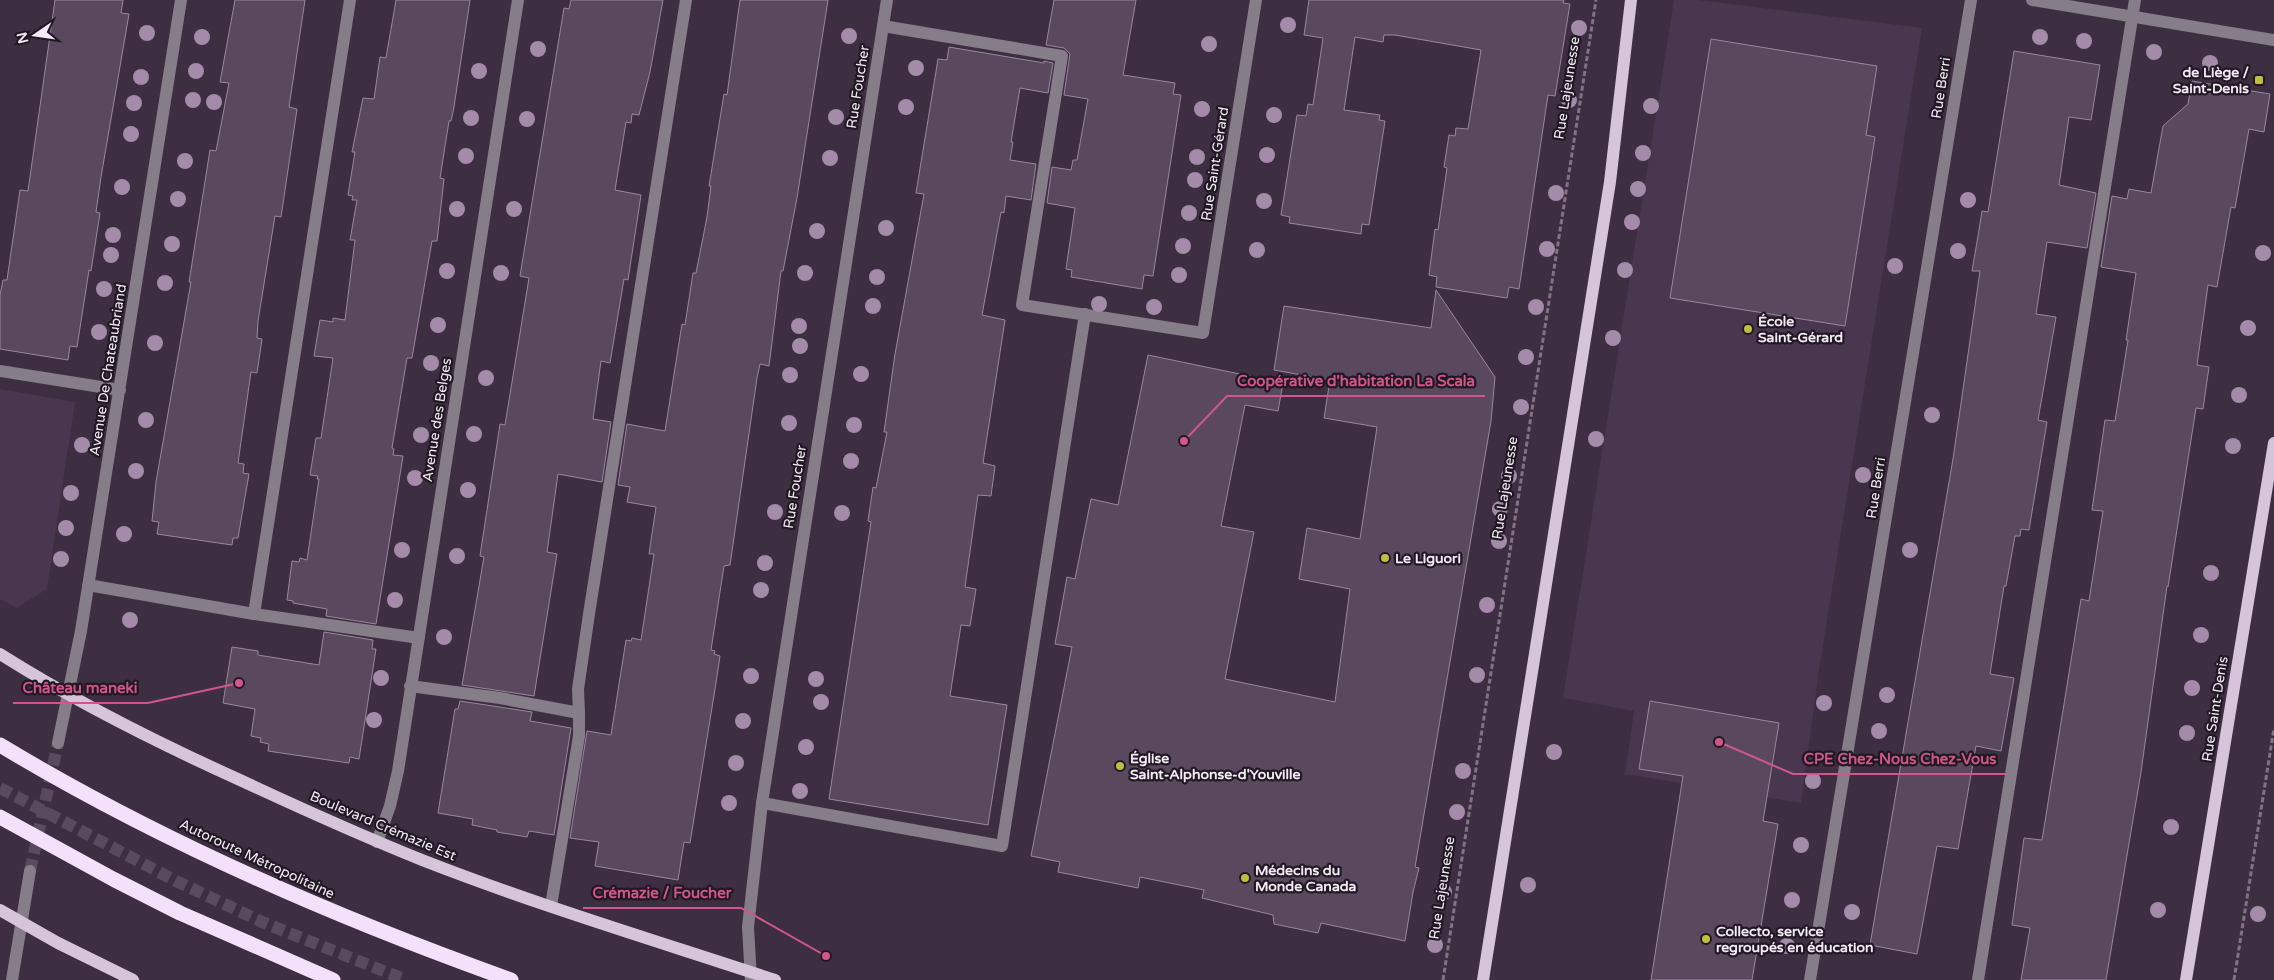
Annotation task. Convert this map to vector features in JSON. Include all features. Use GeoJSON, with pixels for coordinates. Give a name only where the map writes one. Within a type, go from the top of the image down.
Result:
{"type":"FeatureCollection","features":[{"type":"Feature","properties":{"kind":"highway","name":"Autoroute Métropolitaine"},"geometry":{"type":"LineString","coordinates":[[0,745],[144,824],[252,877],[366,926],[511,980]]}},
{"type":"Feature","properties":{"kind":"highway"},"geometry":{"type":"LineString","coordinates":[[0,817],[114,880],[180,913],[333,980]]}},
{"type":"Feature","properties":{"kind":"main road"},"geometry":{"type":"LineString","coordinates":[[1483,980],[1610,182],[1631,0]]}},
{"type":"Feature","properties":{"kind":"main road","name":"Rue Saint-Denis"},"geometry":{"type":"LineString","coordinates":[[2186,980],[2274,443]]}},
{"type":"Feature","properties":{"kind":"main road","name":"Boulevard Crémazie Est"},"geometry":{"type":"LineString","coordinates":[[0,654],[101,712],[206,765],[377,842],[433,864],[751,976],[775,980]]}},
{"type":"Feature","properties":{"kind":"main road"},"geometry":{"type":"LineString","coordinates":[[0,910],[133,980]]}},
{"type":"Feature","properties":{"kind":"street","name":"Avenue De Chateaubriand"},"geometry":{"type":"LineString","coordinates":[[58,743],[88,585],[181,0]]}},
{"type":"Feature","properties":{"kind":"street"},"geometry":{"type":"LineString","coordinates":[[254,614],[350,0]]}},
{"type":"Feature","properties":{"kind":"street","name":"Avenue des Belges"},"geometry":{"type":"LineString","coordinates":[[377,842],[390,806],[398,771],[518,0]]}},
{"type":"Feature","properties":{"kind":"street"},"geometry":{"type":"LineString","coordinates":[[551,906],[579,736],[578,689],[589,614],[686,0]]}},
{"type":"Feature","properties":{"kind":"street","name":"Rue Foucher"},"geometry":{"type":"LineString","coordinates":[[751,976],[748,927],[762,803],[887,0]]}},
{"type":"Feature","properties":{"kind":"street","name":"Rue Saint-Gérard"},"geometry":{"type":"LineString","coordinates":[[1085,314],[1203,333],[1256,0]]}},
{"type":"Feature","properties":{"kind":"street","name":"Rue Berri"},"geometry":{"type":"LineString","coordinates":[[1810,980],[1971,0]]}},
{"type":"Feature","properties":{"kind":"street"},"geometry":{"type":"LineString","coordinates":[[2032,0],[2274,40]]}},
{"type":"Feature","properties":{"kind":"street"},"geometry":{"type":"LineString","coordinates":[[1978,980],[2135,0]]}},
{"type":"Feature","properties":{"kind":"street"},"geometry":{"type":"LineString","coordinates":[[762,803],[1002,846],[1085,314],[1022,305],[1062,56],[883,26]]}},
{"type":"Feature","properties":{"kind":"street"},"geometry":{"type":"LineString","coordinates":[[0,372],[120,390]]}},
{"type":"Feature","properties":{"kind":"street"},"geometry":{"type":"LineString","coordinates":[[88,585],[254,614],[418,638]]}},
{"type":"Feature","properties":{"kind":"street"},"geometry":{"type":"LineString","coordinates":[[410,686],[500,698],[579,713]]}},
{"type":"Feature","properties":{"kind":"street"},"geometry":{"type":"LineString","coordinates":[[12,980],[30,871]]}},
{"type":"Feature","properties":{"kind":"path","name":"Rue Lajeunesse"},"geometry":{"type":"LineString","coordinates":[[1443,980],[1596,0]]}},
{"type":"Feature","properties":{"kind":"path"},"geometry":{"type":"LineString","coordinates":[[2234,980],[2274,728]]}},
{"type":"Feature","properties":{"kind":"shaded area","name":"École Saint-Gérard"},"geometry":{"type":"Polygon","coordinates":[[[1674,0],[1698,0],[1922,28],[1819,670],[1801,803],[1625,774],[1634,711],[1563,698],[1674,0]]]}},
{"type":"Feature","properties":{"kind":"shaded area"},"geometry":{"type":"Polygon","coordinates":[[[0,389],[75,402],[47,589],[17,608],[0,599],[0,389]]]}},
{"type":"Feature","properties":{"kind":"building"},"geometry":{"type":"Polygon","coordinates":[[[55,0],[123,0],[121,13],[129,14],[101,177],[96,212],[100,213],[91,271],[89,270],[77,347],[70,346],[68,360],[0,349],[0,295],[3,280],[7,280],[20,190],[28,191],[55,0]]]}},
{"type":"Feature","properties":{"kind":"building"},"geometry":{"type":"Polygon","coordinates":[[[235,0],[305,0],[289,107],[297,109],[281,217],[275,216],[258,321],[257,338],[262,339],[257,373],[251,372],[238,463],[244,464],[243,473],[249,474],[238,538],[233,538],[232,545],[157,534],[159,522],[152,521],[156,482],[191,282],[189,282],[210,150],[216,151],[229,83],[220,82],[235,0]]]}},
{"type":"Feature","properties":{"kind":"building"},"geometry":{"type":"Polygon","coordinates":[[[396,0],[470,0],[454,107],[451,121],[449,121],[440,178],[444,179],[437,241],[432,241],[412,358],[407,358],[392,448],[394,449],[393,455],[403,456],[376,624],[326,616],[327,609],[293,603],[293,601],[287,600],[292,561],[299,562],[300,558],[307,560],[319,479],[317,479],[318,476],[310,475],[316,438],[321,438],[333,358],[314,356],[320,320],[333,322],[333,318],[345,320],[355,240],[350,240],[357,200],[352,200],[353,196],[348,195],[355,152],[352,152],[363,98],[374,99],[380,57],[386,58],[396,0]]]}},
{"type":"Feature","properties":{"kind":"building"},"geometry":{"type":"Polygon","coordinates":[[[571,0],[663,0],[650,72],[639,115],[632,114],[631,123],[626,122],[615,190],[641,195],[628,280],[624,279],[610,363],[601,361],[593,419],[611,422],[602,482],[558,474],[547,552],[557,554],[534,696],[462,685],[484,557],[480,556],[500,424],[505,425],[529,278],[520,276],[564,8],[569,9],[571,0]]]}},
{"type":"Feature","properties":{"kind":"building"},"geometry":{"type":"Polygon","coordinates":[[[740,0],[828,0],[797,198],[783,271],[781,271],[769,366],[760,364],[730,565],[724,566],[711,650],[715,651],[714,654],[720,656],[690,843],[684,842],[678,880],[595,866],[599,842],[570,838],[587,731],[611,735],[626,640],[631,641],[632,638],[641,640],[654,554],[649,554],[656,507],[627,502],[630,487],[618,485],[627,424],[665,431],[682,324],[685,325],[693,273],[696,273],[707,217],[711,186],[709,186],[724,94],[727,95],[740,0]]]}},
{"type":"Feature","properties":{"kind":"building"},"geometry":{"type":"Polygon","coordinates":[[[1054,0],[1136,0],[1123,75],[1175,83],[1173,94],[1181,95],[1153,276],[1144,275],[1142,289],[1071,277],[1072,270],[1066,269],[1075,208],[1047,203],[1052,167],[1071,170],[1073,160],[1077,160],[1088,99],[1064,95],[1070,54],[1064,48],[1046,45],[1054,0]]]}},
{"type":"Feature","properties":{"kind":"building"},"geometry":{"type":"Polygon","coordinates":[[[1309,0],[1564,0],[1563,3],[1570,4],[1555,96],[1548,95],[1519,289],[1509,287],[1507,298],[1436,287],[1437,277],[1429,275],[1435,229],[1438,230],[1447,168],[1444,167],[1449,135],[1455,136],[1456,128],[1468,129],[1481,50],[1395,35],[1384,35],[1383,42],[1355,37],[1344,110],[1380,115],[1379,120],[1385,121],[1369,225],[1362,224],[1361,234],[1289,223],[1290,217],[1281,215],[1297,115],[1306,116],[1308,104],[1313,105],[1323,38],[1304,35],[1309,0]]]}},
{"type":"Feature","properties":{"kind":"building"},"geometry":{"type":"Polygon","coordinates":[[[1711,39],[1877,66],[1866,135],[1875,137],[1845,326],[1670,298],[1711,39]]]}},
{"type":"Feature","properties":{"kind":"building"},"geometry":{"type":"Polygon","coordinates":[[[949,47],[1053,63],[1048,93],[1020,88],[1010,160],[1036,164],[1031,200],[1006,196],[1004,213],[1001,212],[982,315],[1005,320],[983,463],[995,466],[991,496],[978,495],[965,587],[976,589],[970,626],[961,625],[950,696],[1007,705],[988,825],[829,799],[871,522],[868,521],[873,487],[876,488],[887,432],[884,432],[895,354],[924,194],[916,193],[938,59],[947,60],[949,47]]]}},
{"type":"Feature","properties":{"kind":"building"},"geometry":{"type":"Polygon","coordinates":[[[2014,51],[2100,65],[2091,120],[2069,117],[2059,185],[2096,193],[2087,248],[2047,242],[2036,314],[2056,317],[2038,420],[2047,422],[2029,530],[2021,529],[2020,536],[2015,536],[2006,586],[2004,586],[1990,674],[2014,678],[2001,751],[1976,746],[1958,849],[1937,846],[1917,954],[1870,945],[1953,459],[1980,271],[1972,271],[1982,211],[1988,212],[2014,51]]]}},
{"type":"Feature","properties":{"kind":"building"},"geometry":{"type":"Polygon","coordinates":[[[2192,81],[2270,94],[2264,132],[2249,129],[2235,208],[2231,207],[2217,287],[2208,285],[2197,365],[2209,367],[2203,409],[2196,408],[2167,586],[2141,772],[2106,980],[2021,980],[2030,928],[2012,925],[2024,838],[2042,840],[2081,599],[2089,601],[2103,511],[2092,510],[2105,420],[2115,421],[2136,273],[2101,267],[2112,196],[2127,199],[2129,189],[2151,193],[2163,126],[2188,104],[2192,81]]]}},
{"type":"Feature","properties":{"kind":"building"},"geometry":{"type":"Polygon","coordinates":[[[1436,290],[1495,377],[1491,421],[1415,867],[1419,868],[1405,941],[1321,923],[1318,933],[1274,924],[1273,915],[1202,898],[1204,890],[1140,877],[1138,888],[1058,872],[1060,862],[1031,856],[1072,647],[1055,644],[1067,577],[1075,579],[1091,499],[1118,505],[1148,355],[1283,383],[1278,411],[1245,405],[1221,526],[1254,532],[1225,679],[1335,702],[1350,589],[1299,579],[1307,528],[1360,539],[1377,427],[1324,418],[1330,380],[1274,370],[1284,306],[1431,328],[1436,290]]]}},
{"type":"Feature","properties":{"kind":"building"},"geometry":{"type":"Polygon","coordinates":[[[324,632],[373,640],[372,649],[376,649],[359,759],[350,757],[349,763],[268,751],[269,744],[260,742],[261,738],[251,736],[255,709],[223,703],[232,647],[258,651],[258,655],[319,665],[324,632]]]}},
{"type":"Feature","properties":{"kind":"building"},"geometry":{"type":"Polygon","coordinates":[[[460,701],[532,712],[530,721],[571,728],[554,835],[529,831],[527,837],[497,832],[497,830],[472,825],[473,819],[438,813],[455,709],[458,709],[460,701]]]}},
{"type":"Feature","properties":{"kind":"building"},"geometry":{"type":"Polygon","coordinates":[[[1650,701],[1779,723],[1763,821],[1778,824],[1752,980],[1651,980],[1683,776],[1639,769],[1650,701]]]}},
{"type":"Feature","properties":{"kind":"tunnel"},"geometry":{"type":"LineString","coordinates":[[30,871],[58,743]]}},
{"type":"Feature","properties":{"kind":"tunnel"},"geometry":{"type":"LineString","coordinates":[[0,788],[176,881],[262,922],[406,980]]}},
{"type":"Feature","properties":{"kind":"place","name":"de Liège / Saint-Denis"},"geometry":{"type":"Point","coordinates":[2259,80]}},
{"type":"Feature","properties":{"kind":"place","name":"École Saint-Gérard"},"geometry":{"type":"Point","coordinates":[1748,329]}},
{"type":"Feature","properties":{"kind":"place","name":"Coopérative d'habitation La Scala"},"geometry":{"type":"Point","coordinates":[1184,441]}},
{"type":"Feature","properties":{"kind":"place","name":"Le Liguori"},"geometry":{"type":"Point","coordinates":[1385,558]}},
{"type":"Feature","properties":{"kind":"place","name":"Château maneki"},"geometry":{"type":"Point","coordinates":[239,683]}},
{"type":"Feature","properties":{"kind":"place","name":"CPE Chez-Nous Chez-Vous"},"geometry":{"type":"Point","coordinates":[1719,742]}},
{"type":"Feature","properties":{"kind":"place","name":"Église Saint-Alphonse-d'Youville"},"geometry":{"type":"Point","coordinates":[1120,766]}},
{"type":"Feature","properties":{"kind":"place","name":"Médecins du Monde Canada"},"geometry":{"type":"Point","coordinates":[1245,878]}},
{"type":"Feature","properties":{"kind":"place","name":"Collecto, service regroupés en éducation"},"geometry":{"type":"Point","coordinates":[1706,939]}},
{"type":"Feature","properties":{"kind":"place","name":"Crémazie / Foucher"},"geometry":{"type":"Point","coordinates":[826,956]}}]}
